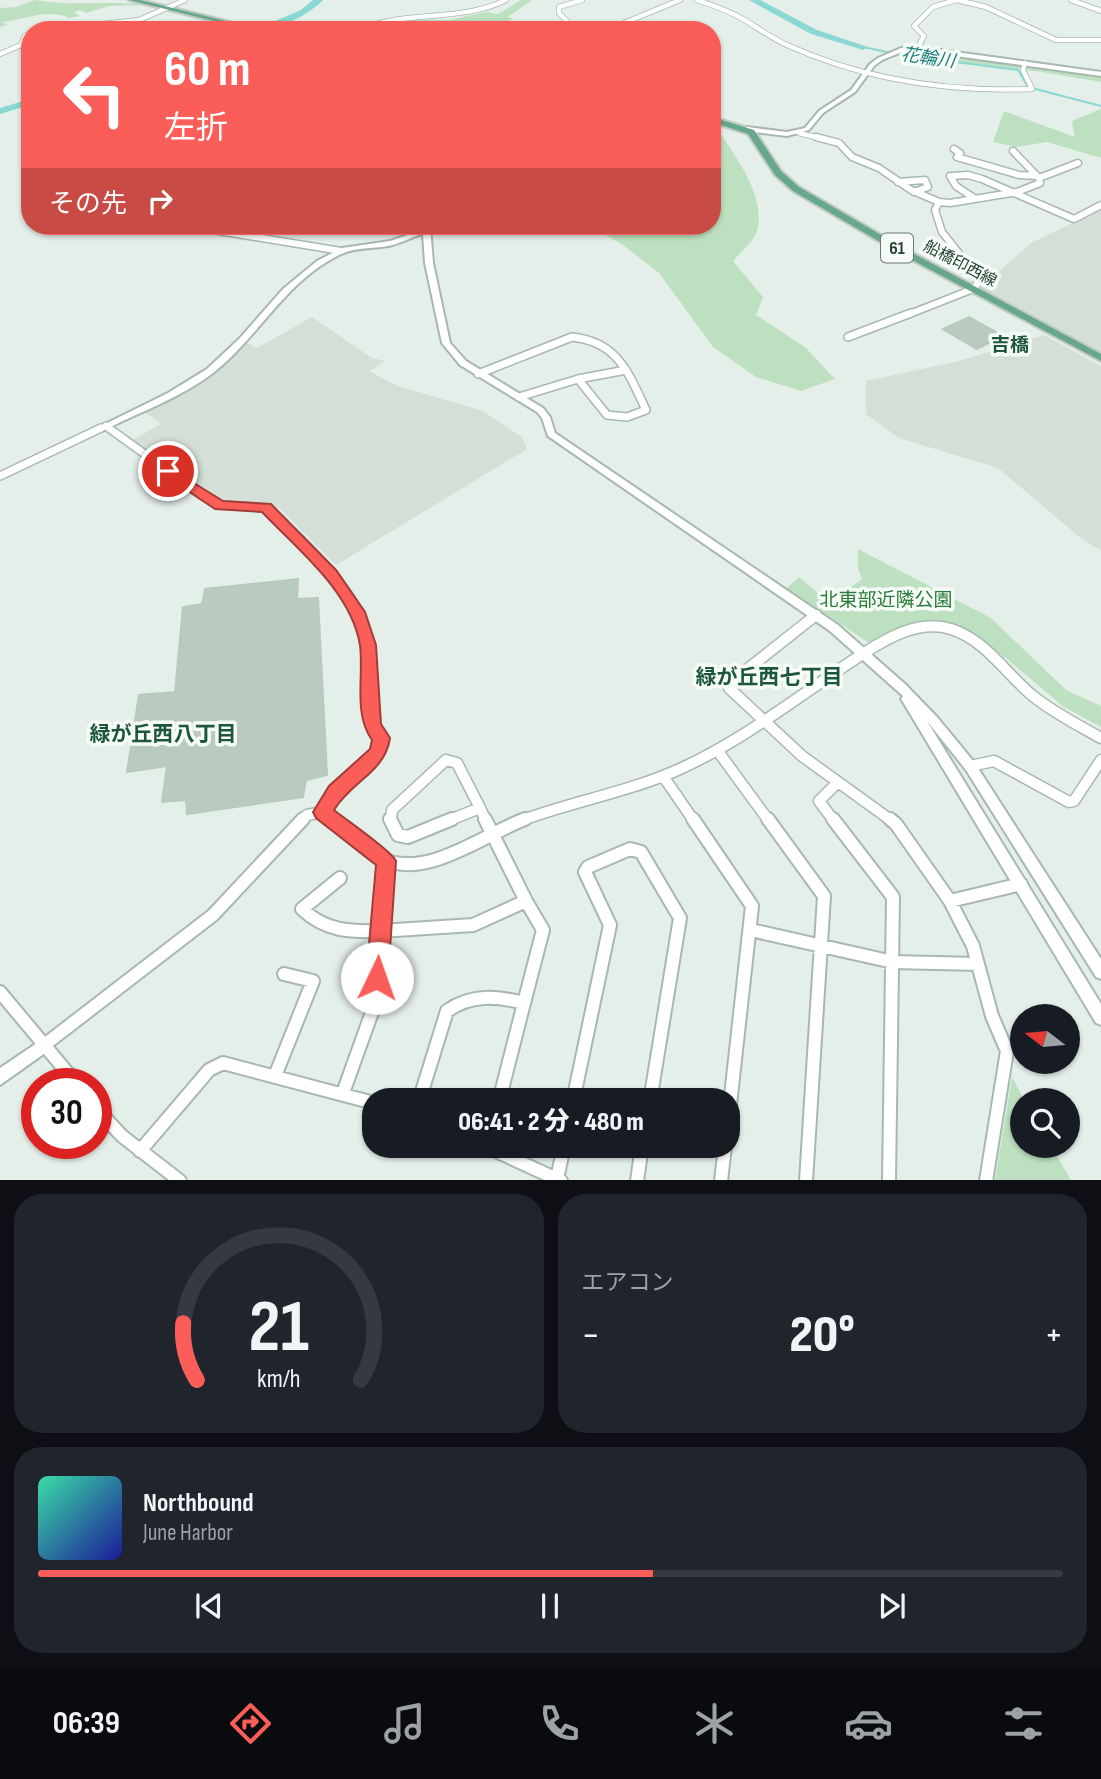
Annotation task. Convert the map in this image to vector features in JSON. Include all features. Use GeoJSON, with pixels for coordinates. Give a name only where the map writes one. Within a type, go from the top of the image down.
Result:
{"type":"FeatureCollection","features":[{"type":"Feature","properties":{"kind":"main road"},"geometry":{"type":"LineString","coordinates":[[132,0],[223,21]]}},
{"type":"Feature","properties":{"kind":"main road"},"geometry":{"type":"LineString","coordinates":[[721,122],[747,129]]}},
{"type":"Feature","properties":{"kind":"main road","name":"船橋印西線"},"geometry":{"type":"LineString","coordinates":[[747,129],[754,135],[778,173],[796,189],[1101,358]]}},
{"type":"Feature","properties":{"kind":"street"},"geometry":{"type":"LineString","coordinates":[[130,21],[139,20],[185,0]]}},
{"type":"Feature","properties":{"kind":"street"},"geometry":{"type":"LineString","coordinates":[[381,21],[401,17],[468,15],[494,8],[506,0]]}},
{"type":"Feature","properties":{"kind":"street"},"geometry":{"type":"LineString","coordinates":[[568,21],[559,13],[559,7],[582,0]]}},
{"type":"Feature","properties":{"kind":"street"},"geometry":{"type":"LineString","coordinates":[[657,0],[661,6]]}},
{"type":"Feature","properties":{"kind":"street"},"geometry":{"type":"LineString","coordinates":[[629,21],[680,0]]}},
{"type":"Feature","properties":{"kind":"street"},"geometry":{"type":"LineString","coordinates":[[696,0],[731,12],[794,48],[866,73],[937,86],[999,92],[1032,89],[1023,70],[1025,63]]}},
{"type":"Feature","properties":{"kind":"street"},"geometry":{"type":"LineString","coordinates":[[917,49],[924,33],[914,26],[933,7],[956,0],[985,7],[1056,40],[1101,40]]}},
{"type":"Feature","properties":{"kind":"street"},"geometry":{"type":"LineString","coordinates":[[1071,0],[1101,11]]}},
{"type":"Feature","properties":{"kind":"street"},"geometry":{"type":"LineString","coordinates":[[0,54],[21,45]]}},
{"type":"Feature","properties":{"kind":"street"},"geometry":{"type":"LineString","coordinates":[[799,133],[812,125],[821,112],[848,96],[872,65],[890,54],[917,49],[1101,74]]}},
{"type":"Feature","properties":{"kind":"street"},"geometry":{"type":"LineString","coordinates":[[747,129],[799,133],[839,143],[852,157],[879,168],[914,192],[939,202],[958,202],[1029,188],[1040,183],[1038,177],[1013,151]]}},
{"type":"Feature","properties":{"kind":"street"},"geometry":{"type":"LineString","coordinates":[[954,149],[960,153],[957,158],[995,166],[1010,174],[1025,177],[1038,177],[1078,163]]}},
{"type":"Feature","properties":{"kind":"street"},"geometry":{"type":"LineString","coordinates":[[974,198],[956,186],[950,176],[963,174],[979,177],[1074,219],[1101,205]]}},
{"type":"Feature","properties":{"kind":"street"},"geometry":{"type":"LineString","coordinates":[[898,182],[925,180],[928,187],[914,192]]}},
{"type":"Feature","properties":{"kind":"street"},"geometry":{"type":"LineString","coordinates":[[848,337],[973,289],[978,283],[977,278],[951,246],[937,220],[935,210],[939,202]]}},
{"type":"Feature","properties":{"kind":"street"},"geometry":{"type":"LineString","coordinates":[[243,235],[341,251]]}},
{"type":"Feature","properties":{"kind":"street"},"geometry":{"type":"LineString","coordinates":[[0,476],[207,374],[227,358],[292,285],[317,263],[360,245],[385,244],[410,235]]}},
{"type":"Feature","properties":{"kind":"street"},"geometry":{"type":"LineString","coordinates":[[427,235],[443,336],[452,352],[478,374],[540,410],[546,417],[551,434],[816,615],[865,653],[901,687],[933,720],[970,766],[1101,972]]}},
{"type":"Feature","properties":{"kind":"street"},"geometry":{"type":"LineString","coordinates":[[478,374],[572,337],[583,337],[614,351],[646,410],[642,414],[612,418],[578,379]]}},
{"type":"Feature","properties":{"kind":"street"},"geometry":{"type":"LineString","coordinates":[[519,397],[578,379],[626,370]]}},
{"type":"Feature","properties":{"kind":"street"},"geometry":{"type":"LineString","coordinates":[[0,1077],[213,915],[307,815],[323,812],[336,792],[379,753],[381,738],[372,726],[368,645],[357,612],[330,574],[266,508],[220,505],[201,495],[103,427]]}},
{"type":"Feature","properties":{"kind":"street"},"geometry":{"type":"LineString","coordinates":[[816,615],[730,683],[731,692],[802,756],[896,824],[950,901],[973,946],[992,1016],[1007,1051],[986,1180]]}},
{"type":"Feature","properties":{"kind":"street"},"geometry":{"type":"LineString","coordinates":[[323,812],[386,861],[401,864],[433,859],[517,822],[663,776],[717,750],[865,653],[911,628],[923,625],[961,632],[1035,697],[1101,738]]}},
{"type":"Feature","properties":{"kind":"street"},"geometry":{"type":"LineString","coordinates":[[901,687],[920,724],[1021,884],[1101,1018]]}},
{"type":"Feature","properties":{"kind":"street"},"geometry":{"type":"LineString","coordinates":[[717,750],[824,895],[806,1180]]}},
{"type":"Feature","properties":{"kind":"street"},"geometry":{"type":"LineString","coordinates":[[480,808],[408,837],[398,835],[390,820],[392,810],[446,760],[457,763],[543,930],[502,1088]]}},
{"type":"Feature","properties":{"kind":"street"},"geometry":{"type":"LineString","coordinates":[[970,766],[994,761],[1069,802],[1074,801],[1101,760]]}},
{"type":"Feature","properties":{"kind":"street"},"geometry":{"type":"LineString","coordinates":[[663,776],[752,906],[732,1088]]}},
{"type":"Feature","properties":{"kind":"street"},"geometry":{"type":"LineString","coordinates":[[838,782],[819,801],[893,897],[889,1180]]}},
{"type":"Feature","properties":{"kind":"street"},"geometry":{"type":"LineString","coordinates":[[576,1088],[610,925],[585,872],[588,867],[630,849],[641,852],[680,918],[652,1088]]}},
{"type":"Feature","properties":{"kind":"street"},"geometry":{"type":"LineString","coordinates":[[343,1093],[376,1001],[386,861]]}},
{"type":"Feature","properties":{"kind":"street"},"geometry":{"type":"LineString","coordinates":[[340,878],[302,909],[315,925],[348,932],[473,925],[526,901]]}},
{"type":"Feature","properties":{"kind":"street"},"geometry":{"type":"LineString","coordinates":[[950,901],[1021,884]]}},
{"type":"Feature","properties":{"kind":"street"},"geometry":{"type":"LineString","coordinates":[[751,930],[893,962],[978,964]]}},
{"type":"Feature","properties":{"kind":"street"},"geometry":{"type":"LineString","coordinates":[[275,1076],[313,981],[284,974]]}},
{"type":"Feature","properties":{"kind":"street"},"geometry":{"type":"LineString","coordinates":[[0,992],[63,1068]]}},
{"type":"Feature","properties":{"kind":"street"},"geometry":{"type":"LineString","coordinates":[[423,1088],[447,1012],[455,1005],[492,995],[524,1003]]}},
{"type":"Feature","properties":{"kind":"street"},"geometry":{"type":"LineString","coordinates":[[140,1151],[217,1064],[223,1063],[362,1099]]}},
{"type":"Feature","properties":{"kind":"street"},"geometry":{"type":"LineString","coordinates":[[112,1124],[140,1151],[179,1180]]}},
{"type":"Feature","properties":{"kind":"street"},"geometry":{"type":"LineString","coordinates":[[511,1158],[559,1180],[562,1158]]}},
{"type":"Feature","properties":{"kind":"street"},"geometry":{"type":"LineString","coordinates":[[637,1180],[640,1158]]}},
{"type":"Feature","properties":{"kind":"street"},"geometry":{"type":"LineString","coordinates":[[721,1180],[724,1158]]}},
{"type":"Feature","properties":{"kind":"shaded area"},"geometry":{"type":"Polygon","coordinates":[[[1101,209],[1101,354],[980,288],[1031,243],[1101,209]]]}},
{"type":"Feature","properties":{"kind":"shaded area"},"geometry":{"type":"Polygon","coordinates":[[[312,317],[372,358],[386,361],[369,371],[398,386],[483,411],[522,437],[527,449],[336,565],[279,508],[225,502],[205,494],[131,441],[161,424],[143,411],[212,375],[247,343],[257,348],[312,317]]]}},
{"type":"Feature","properties":{"kind":"shaded area"},"geometry":{"type":"Polygon","coordinates":[[[1044,335],[1101,366],[1101,551],[1077,535],[998,468],[899,438],[866,414],[866,381],[959,361],[1044,335]]]}},
{"type":"Feature","properties":{"kind":"green space"},"geometry":{"type":"Polygon","coordinates":[[[35,0],[146,5],[109,6],[86,13],[80,10],[74,12],[80,16],[69,18],[53,14],[36,16],[2,22],[8,25],[0,27],[0,8],[16,7],[35,0]]]}},
{"type":"Feature","properties":{"kind":"green space"},"geometry":{"type":"Polygon","coordinates":[[[521,0],[532,0],[508,17],[514,19],[508,21],[394,21],[449,20],[486,12],[498,14],[521,0]]]}},
{"type":"Feature","properties":{"kind":"green space"},"geometry":{"type":"Polygon","coordinates":[[[938,57],[1036,66],[1101,78],[1101,82],[1042,72],[928,59],[938,57]]]}},
{"type":"Feature","properties":{"kind":"green space"},"geometry":{"type":"Polygon","coordinates":[[[1101,109],[1101,158],[1047,142],[1016,147],[993,142],[1004,111],[1075,137],[1072,121],[1101,109]]]}},
{"type":"Feature","properties":{"kind":"green space"},"geometry":{"type":"Polygon","coordinates":[[[722,136],[749,181],[758,206],[757,231],[733,261],[763,297],[756,315],[805,347],[835,379],[801,391],[756,377],[713,347],[659,273],[606,235],[721,235],[722,136]]]}},
{"type":"Feature","properties":{"kind":"green space","name":"北東部近隣公園"},"geometry":{"type":"Polygon","coordinates":[[[858,549],[991,618],[1066,690],[1101,706],[1101,727],[1064,707],[971,633],[925,621],[869,643],[787,588],[799,577],[825,599],[845,599],[851,587],[862,579],[858,568],[858,549]]]}},
{"type":"Feature","properties":{"kind":"green space"},"geometry":{"type":"Polygon","coordinates":[[[1012,1077],[1018,1088],[1010,1088],[1012,1077]]]}},
{"type":"Feature","properties":{"kind":"green space"},"geometry":{"type":"Polygon","coordinates":[[[1010,1089],[1010,1158],[1058,1158],[1071,1180],[995,1180],[1010,1089]]]}},
{"type":"Feature","properties":{"kind":"building"},"geometry":{"type":"Polygon","coordinates":[[[969,317],[1003,336],[977,349],[943,329],[969,317]]]}},
{"type":"Feature","properties":{"kind":"building"},"geometry":{"type":"Polygon","coordinates":[[[298,579],[297,599],[318,598],[327,775],[306,780],[303,797],[187,814],[186,800],[162,802],[167,766],[127,772],[139,695],[175,692],[183,607],[202,604],[205,589],[298,579]]]}},
{"type":"Feature","properties":{"kind":"waterway"},"geometry":{"type":"LineString","coordinates":[[282,21],[304,12],[319,0]]}},
{"type":"Feature","properties":{"kind":"waterway","name":"花輪川"},"geometry":{"type":"LineString","coordinates":[[753,0],[814,32],[863,47]]}},
{"type":"Feature","properties":{"kind":"waterway","name":"花輪川"},"geometry":{"type":"LineString","coordinates":[[863,47],[901,55],[1018,70],[1028,87],[1101,106]]}},
{"type":"Feature","properties":{"kind":"waterway"},"geometry":{"type":"LineString","coordinates":[[0,111],[21,105]]}},
{"type":"Feature","properties":{"kind":"district","name":"吉橋"},"geometry":{"type":"Point","coordinates":[1010,345]}},
{"type":"Feature","properties":{"kind":"district","name":"緑が丘西七丁目"},"geometry":{"type":"Point","coordinates":[769,677]}},
{"type":"Feature","properties":{"kind":"district","name":"緑が丘西八丁目"},"geometry":{"type":"Point","coordinates":[163,734]}},
{"type":"Feature","properties":{"kind":"route"},"geometry":{"type":"LineString","coordinates":[[168,471],[220,505],[266,508],[330,574],[357,612],[368,645],[369,704],[372,726],[381,738],[379,753],[336,792],[323,812],[386,861],[377,978]]}}]}
